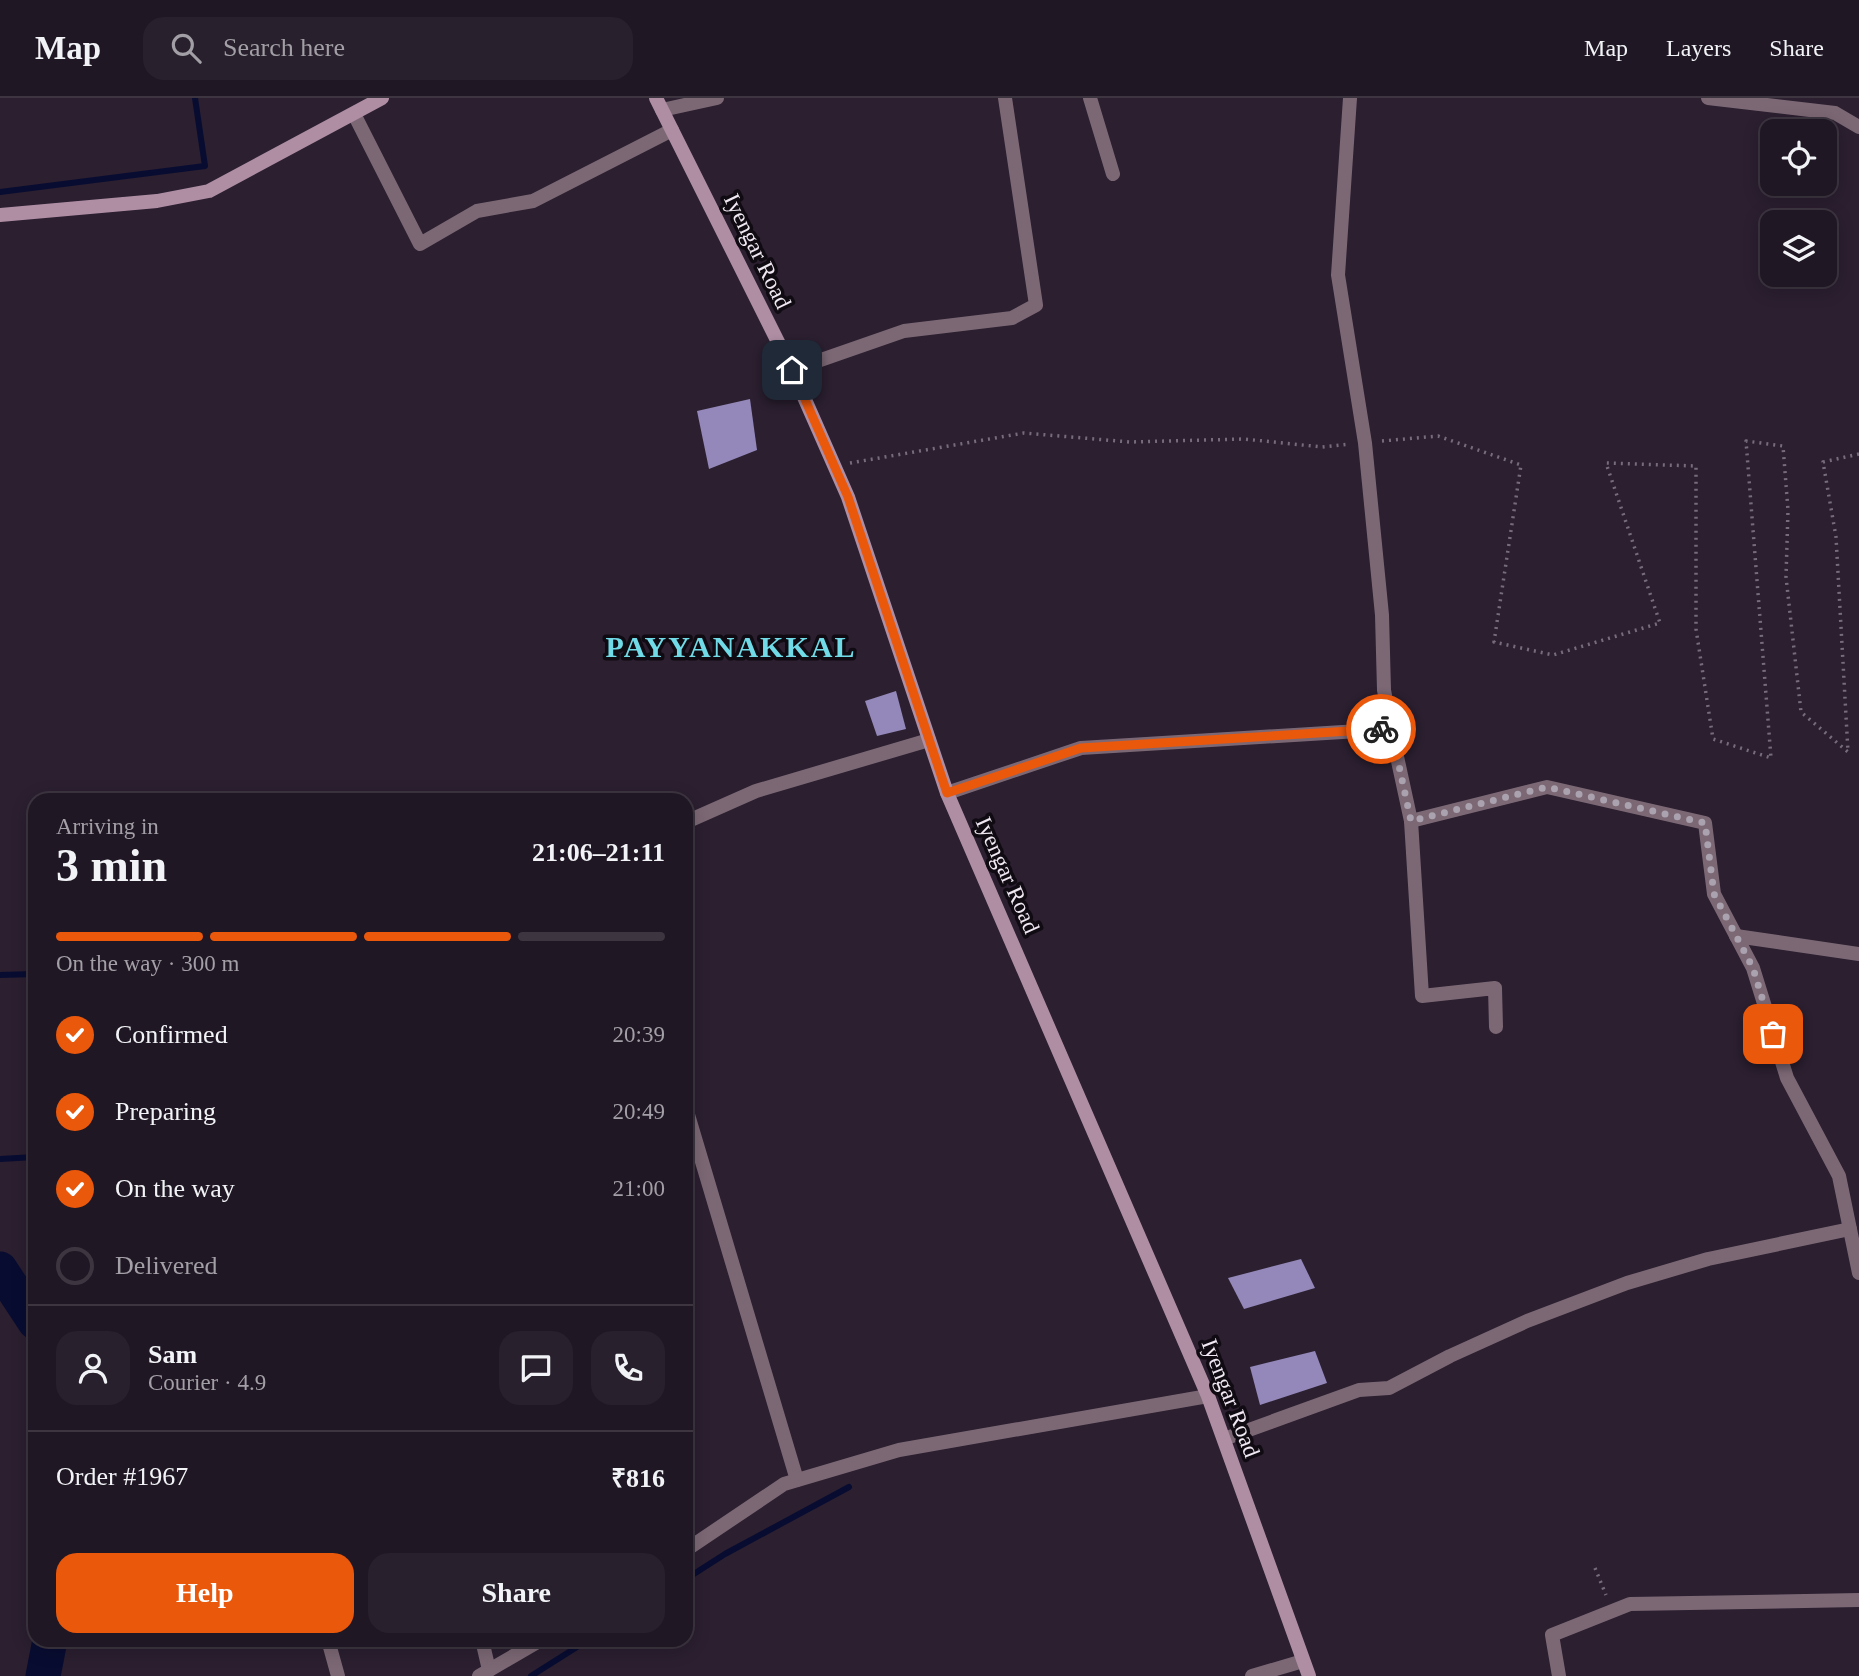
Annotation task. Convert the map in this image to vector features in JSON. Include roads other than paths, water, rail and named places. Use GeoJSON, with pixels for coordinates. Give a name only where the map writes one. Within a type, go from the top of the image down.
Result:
{"type":"FeatureCollection","features":[{"type":"Feature","properties":{"kind":"main road"},"geometry":{"type":"LineString","coordinates":[[0,215],[157,201],[209,191],[383,98]]}},
{"type":"Feature","properties":{"kind":"main road","name":"Iyengar Road"},"geometry":{"type":"LineString","coordinates":[[659,104],[792,370],[848,497],[947,793],[1063,1055],[1208,1396],[1309,1676]]}},
{"type":"Feature","properties":{"kind":"street"},"geometry":{"type":"LineString","coordinates":[[659,104],[717,98]]}},
{"type":"Feature","properties":{"kind":"street"},"geometry":{"type":"LineString","coordinates":[[792,370],[904,331],[1012,318],[1036,305],[1005,98]]}},
{"type":"Feature","properties":{"kind":"street"},"geometry":{"type":"LineString","coordinates":[[1090,98],[1113,174]]}},
{"type":"Feature","properties":{"kind":"street"},"geometry":{"type":"LineString","coordinates":[[1350,98],[1338,275],[1365,443],[1382,615],[1384,690],[1411,821],[1422,996],[1494,988],[1496,1027]]}},
{"type":"Feature","properties":{"kind":"street"},"geometry":{"type":"LineString","coordinates":[[1708,98],[1835,113],[1859,112]]}},
{"type":"Feature","properties":{"kind":"street"},"geometry":{"type":"LineString","coordinates":[[1835,113],[1859,127]]}},
{"type":"Feature","properties":{"kind":"street"},"geometry":{"type":"LineString","coordinates":[[354,114],[420,244],[477,211],[533,201],[672,130]]}},
{"type":"Feature","properties":{"kind":"street"},"geometry":{"type":"LineString","coordinates":[[947,793],[1081,748],[1391,729]]}},
{"type":"Feature","properties":{"kind":"street"},"geometry":{"type":"LineString","coordinates":[[693,819],[756,791],[929,740]]}},
{"type":"Feature","properties":{"kind":"street"},"geometry":{"type":"LineString","coordinates":[[1411,821],[1547,787],[1705,823],[1714,894],[1753,968],[1787,1078],[1839,1176],[1859,1273]]}},
{"type":"Feature","properties":{"kind":"street"},"geometry":{"type":"LineString","coordinates":[[1736,936],[1859,954]]}},
{"type":"Feature","properties":{"kind":"street"},"geometry":{"type":"LineString","coordinates":[[693,1131],[797,1480]]}},
{"type":"Feature","properties":{"kind":"street"},"geometry":{"type":"LineString","coordinates":[[1224,1439],[1359,1390],[1390,1388],[1450,1356],[1527,1321],[1627,1283],[1708,1259],[1850,1228]]}},
{"type":"Feature","properties":{"kind":"street"},"geometry":{"type":"LineString","coordinates":[[693,1545],[784,1484],[899,1450],[1208,1396]]}},
{"type":"Feature","properties":{"kind":"street"},"geometry":{"type":"LineString","coordinates":[[1559,1676],[1552,1635],[1630,1604],[1859,1600]]}},
{"type":"Feature","properties":{"kind":"street"},"geometry":{"type":"LineString","coordinates":[[330,1647],[338,1676]]}},
{"type":"Feature","properties":{"kind":"street"},"geometry":{"type":"LineString","coordinates":[[482,1647],[484,1673],[529,1647]]}},
{"type":"Feature","properties":{"kind":"street"},"geometry":{"type":"LineString","coordinates":[[1252,1676],[1303,1661]]}},
{"type":"Feature","properties":{"kind":"waterway"},"geometry":{"type":"LineString","coordinates":[[0,192],[205,166],[195,98]]}},
{"type":"Feature","properties":{"kind":"waterway"},"geometry":{"type":"LineString","coordinates":[[0,975],[28,974]]}},
{"type":"Feature","properties":{"kind":"waterway"},"geometry":{"type":"LineString","coordinates":[[0,1159],[28,1157]]}},
{"type":"Feature","properties":{"kind":"waterway"},"geometry":{"type":"LineString","coordinates":[[0,1269],[28,1311]]}},
{"type":"Feature","properties":{"kind":"waterway"},"geometry":{"type":"LineString","coordinates":[[693,1575],[725,1554],[849,1487]]}},
{"type":"Feature","properties":{"kind":"waterway"},"geometry":{"type":"LineString","coordinates":[[43,1676],[49,1647]]}},
{"type":"Feature","properties":{"kind":"waterway"},"geometry":{"type":"LineString","coordinates":[[531,1676],[577,1647]]}},
{"type":"Feature","properties":{"kind":"district","name":"PAYYANAKKAL"},"geometry":{"type":"Point","coordinates":[731,647]}}]}
